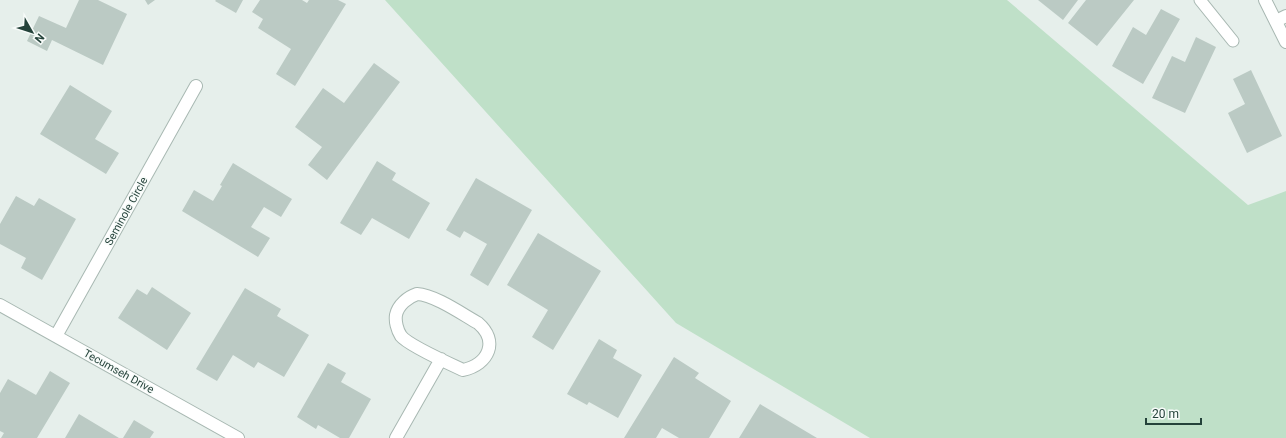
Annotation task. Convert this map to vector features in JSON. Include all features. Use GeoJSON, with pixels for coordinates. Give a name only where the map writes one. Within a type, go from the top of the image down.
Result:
{"type":"FeatureCollection","features":[{"type":"Feature","properties":{"kind":"street"},"geometry":{"type":"LineString","coordinates":[[1265,0],[1281,19],[1286,42]]}},
{"type":"Feature","properties":{"kind":"street","name":"Seminole Circle"},"geometry":{"type":"LineString","coordinates":[[56,336],[196,86]]}},
{"type":"Feature","properties":{"kind":"street"},"geometry":{"type":"LineString","coordinates":[[418,294],[424,294],[478,323],[484,328],[487,334],[488,349],[486,357],[473,368],[463,370],[441,359],[408,342],[399,334],[396,320],[397,313],[400,307],[411,297],[418,294]]}},
{"type":"Feature","properties":{"kind":"street","name":"Tecumseh Drive"},"geometry":{"type":"LineString","coordinates":[[0,305],[238,438]]}},
{"type":"Feature","properties":{"kind":"street"},"geometry":{"type":"LineString","coordinates":[[396,438],[441,359]]}},
{"type":"Feature","properties":{"kind":"lane"},"geometry":{"type":"LineString","coordinates":[[1200,0],[1233,41]]}},
{"type":"Feature","properties":{"kind":"green space"},"geometry":{"type":"Polygon","coordinates":[[[385,0],[1007,0],[1248,205],[1286,191],[1286,438],[870,438],[676,323],[385,0]]]}},
{"type":"Feature","properties":{"kind":"building"},"geometry":{"type":"Polygon","coordinates":[[[79,0],[98,0],[127,14],[103,65],[52,40],[47,51],[27,41],[39,16],[66,28],[79,0]]]}},
{"type":"Feature","properties":{"kind":"building"},"geometry":{"type":"Polygon","coordinates":[[[145,0],[155,0],[148,5],[145,0]]]}},
{"type":"Feature","properties":{"kind":"building"},"geometry":{"type":"Polygon","coordinates":[[[243,0],[236,13],[215,1],[243,0]]]}},
{"type":"Feature","properties":{"kind":"building"},"geometry":{"type":"Polygon","coordinates":[[[260,0],[302,0],[307,3],[309,0],[338,0],[346,4],[295,86],[276,74],[291,49],[258,28],[263,19],[252,12],[260,0]]]}},
{"type":"Feature","properties":{"kind":"building"},"geometry":{"type":"Polygon","coordinates":[[[1038,0],[1078,0],[1063,20],[1038,0]]]}},
{"type":"Feature","properties":{"kind":"building"},"geometry":{"type":"Polygon","coordinates":[[[1086,0],[1134,0],[1097,46],[1068,23],[1086,0]]]}},
{"type":"Feature","properties":{"kind":"building"},"geometry":{"type":"Polygon","coordinates":[[[1161,9],[1180,19],[1143,84],[1112,66],[1133,27],[1146,35],[1161,9]]]}},
{"type":"Feature","properties":{"kind":"building"},"geometry":{"type":"Polygon","coordinates":[[[1196,37],[1216,47],[1185,113],[1152,98],[1172,56],[1185,62],[1196,37]]]}},
{"type":"Feature","properties":{"kind":"building"},"geometry":{"type":"Polygon","coordinates":[[[374,63],[400,82],[327,180],[308,165],[322,147],[295,127],[323,88],[344,103],[374,63]]]}},
{"type":"Feature","properties":{"kind":"building"},"geometry":{"type":"Polygon","coordinates":[[[1251,70],[1282,136],[1247,153],[1228,113],[1245,104],[1233,79],[1251,70]]]}},
{"type":"Feature","properties":{"kind":"building"},"geometry":{"type":"Polygon","coordinates":[[[70,85],[112,111],[95,139],[119,153],[106,174],[40,134],[70,85]]]}},
{"type":"Feature","properties":{"kind":"building"},"geometry":{"type":"Polygon","coordinates":[[[377,161],[396,173],[392,180],[430,203],[409,239],[372,218],[361,235],[340,223],[377,161]]]}},
{"type":"Feature","properties":{"kind":"building"},"geometry":{"type":"Polygon","coordinates":[[[233,163],[292,199],[281,217],[264,207],[251,227],[270,238],[258,257],[182,211],[194,190],[213,201],[222,186],[220,185],[233,163]]]}},
{"type":"Feature","properties":{"kind":"building"},"geometry":{"type":"Polygon","coordinates":[[[476,178],[532,210],[488,286],[470,275],[487,244],[464,231],[460,238],[446,230],[476,178]]]}},
{"type":"Feature","properties":{"kind":"building"},"geometry":{"type":"Polygon","coordinates":[[[16,196],[34,206],[39,198],[76,219],[42,280],[21,268],[26,258],[0,244],[0,224],[16,196]]]}},
{"type":"Feature","properties":{"kind":"building"},"geometry":{"type":"Polygon","coordinates":[[[538,233],[601,271],[553,350],[532,337],[548,310],[507,285],[538,233]]]}},
{"type":"Feature","properties":{"kind":"building"},"geometry":{"type":"Polygon","coordinates":[[[152,287],[191,313],[167,350],[118,318],[137,289],[147,295],[152,287]]]}},
{"type":"Feature","properties":{"kind":"building"},"geometry":{"type":"Polygon","coordinates":[[[245,288],[281,309],[277,316],[309,335],[284,377],[258,362],[254,368],[233,355],[217,381],[196,369],[245,288]]]}},
{"type":"Feature","properties":{"kind":"building"},"geometry":{"type":"Polygon","coordinates":[[[599,339],[617,350],[613,358],[642,375],[618,418],[589,402],[587,405],[567,394],[599,339]]]}},
{"type":"Feature","properties":{"kind":"building"},"geometry":{"type":"Polygon","coordinates":[[[674,357],[699,373],[695,378],[731,401],[709,438],[679,438],[662,428],[656,438],[624,438],[674,357]]]}},
{"type":"Feature","properties":{"kind":"building"},"geometry":{"type":"Polygon","coordinates":[[[328,363],[346,373],[341,382],[371,399],[349,438],[340,438],[318,425],[316,429],[297,417],[328,363]]]}},
{"type":"Feature","properties":{"kind":"building"},"geometry":{"type":"Polygon","coordinates":[[[50,371],[70,383],[37,438],[1,438],[4,433],[0,431],[0,393],[8,379],[36,395],[50,371]]]}},
{"type":"Feature","properties":{"kind":"building"},"geometry":{"type":"Polygon","coordinates":[[[760,404],[817,438],[739,438],[760,404]]]}},
{"type":"Feature","properties":{"kind":"building"},"geometry":{"type":"Polygon","coordinates":[[[79,414],[119,438],[65,438],[79,414]]]}},
{"type":"Feature","properties":{"kind":"building"},"geometry":{"type":"Polygon","coordinates":[[[134,420],[154,432],[150,438],[123,438],[134,420]]]}}]}
